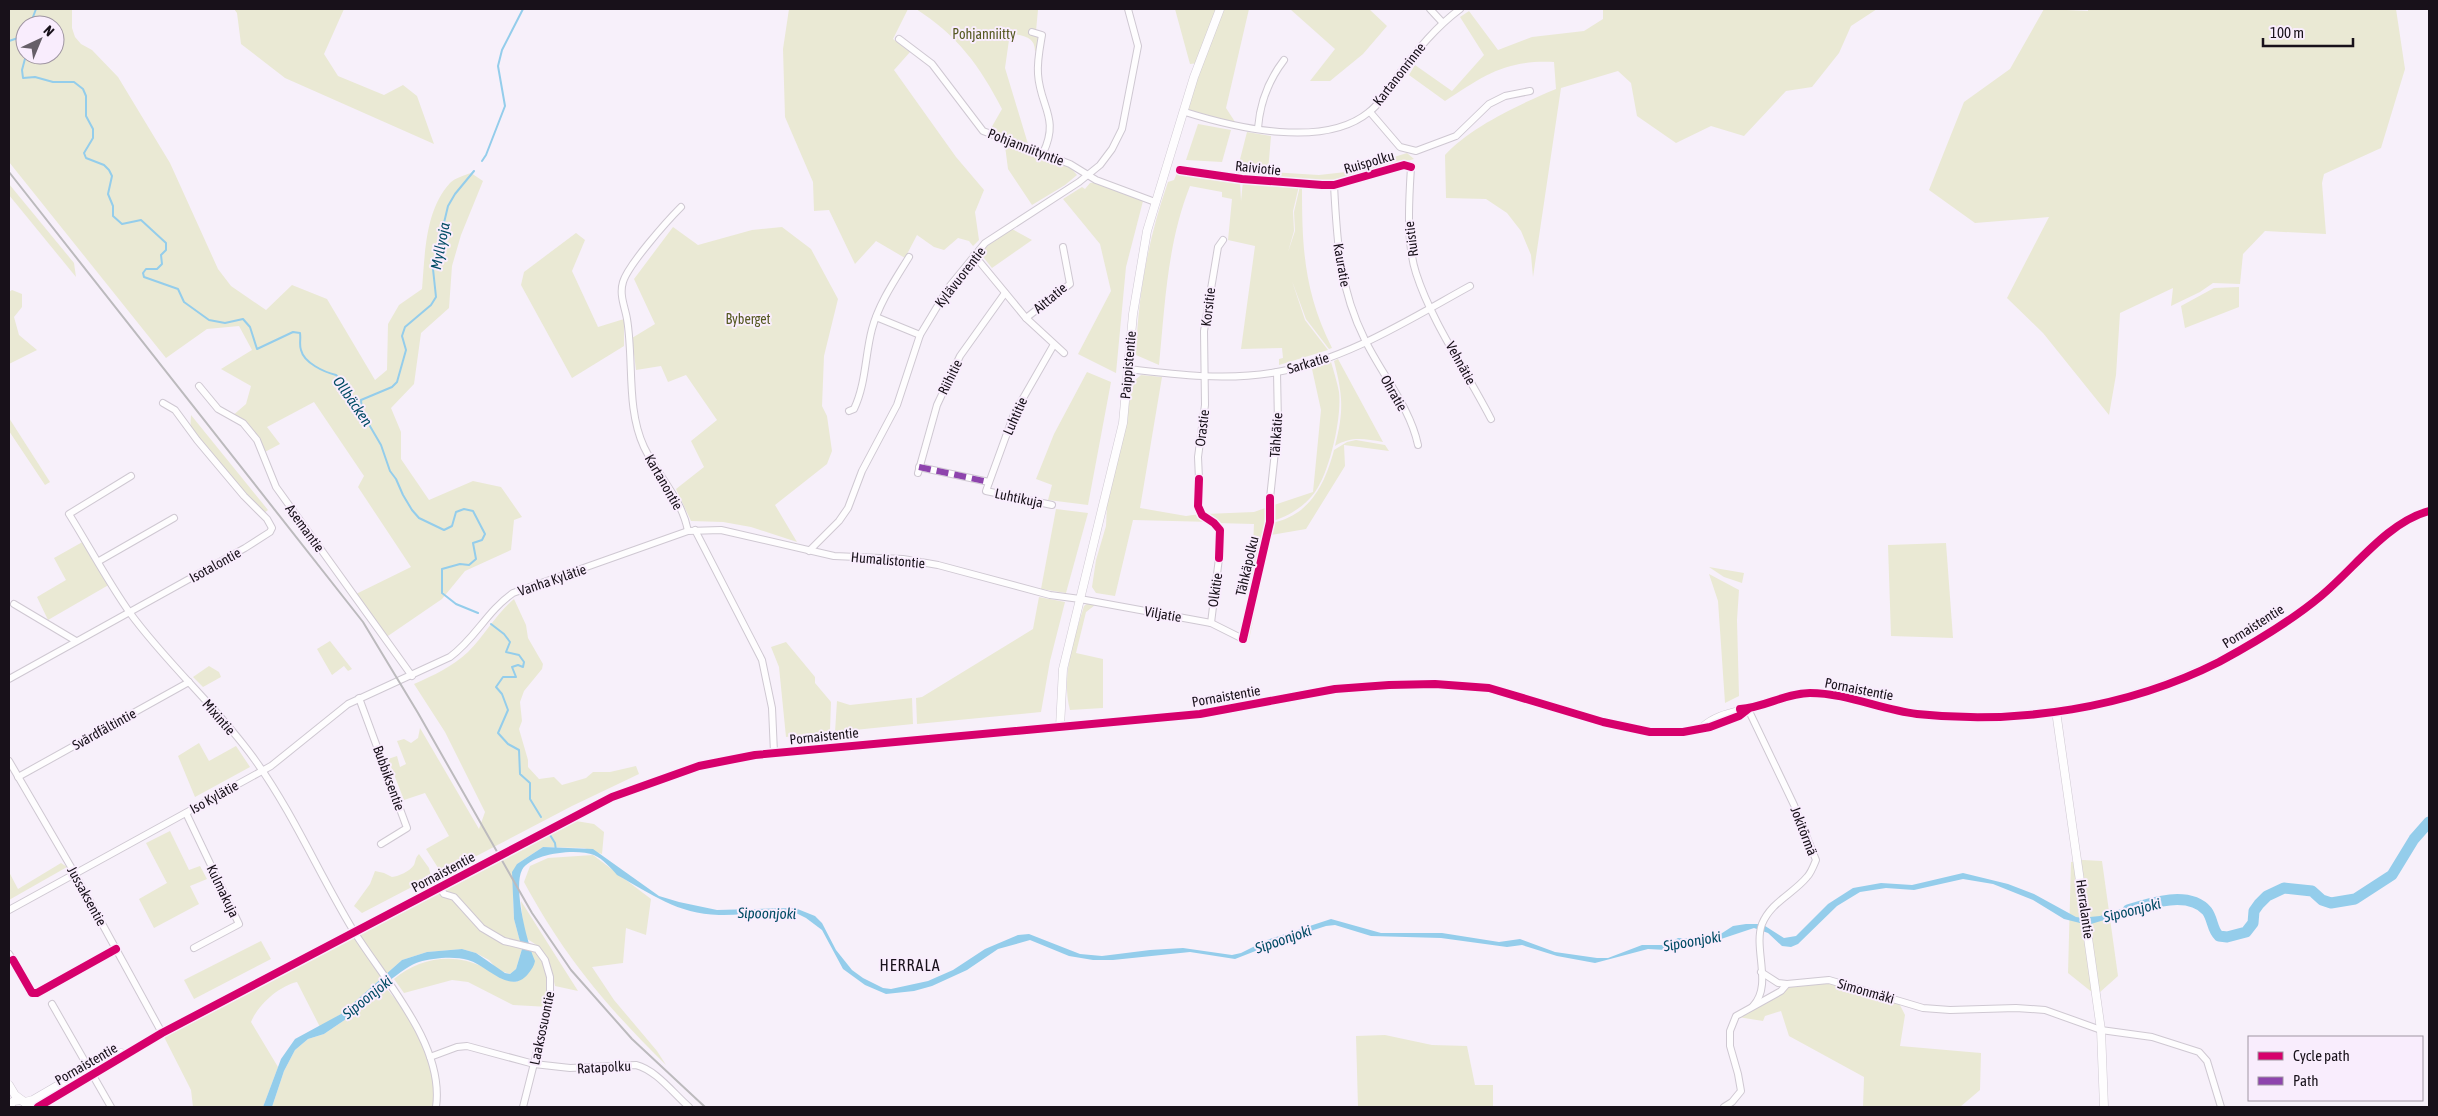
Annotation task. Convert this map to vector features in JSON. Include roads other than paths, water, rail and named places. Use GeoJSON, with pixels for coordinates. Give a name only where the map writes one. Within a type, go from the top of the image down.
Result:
{"type":"FeatureCollection","features":[{"type":"Feature","properties":{"kind":"street","name":"Kylävuorentie"},"geometry":{"type":"LineString","coordinates":[[809,551],[839,521],[848,508],[865,464],[892,417],[920,335],[944,294],[974,255],[1004,229],[1080,182],[1100,165],[1112,149],[1122,129],[1138,46],[1128,9]]}},
{"type":"Feature","properties":{"kind":"street","name":"Paippistentie"},"geometry":{"type":"LineString","coordinates":[[1060,727],[1063,669],[1118,450],[1129,370],[1138,275],[1155,202],[1185,112],[1194,78],[1220,9]]}},
{"type":"Feature","properties":{"kind":"street"},"geometry":{"type":"LineString","coordinates":[[1430,9],[1442,22]]}},
{"type":"Feature","properties":{"kind":"street","name":"Kartanonrinne"},"geometry":{"type":"LineString","coordinates":[[1185,112],[1258,128],[1296,132],[1343,128],[1370,112],[1420,46],[1442,22],[1460,9]]}},
{"type":"Feature","properties":{"kind":"street"},"geometry":{"type":"LineString","coordinates":[[1032,32],[1042,34],[1038,75],[1051,125],[1051,137],[1044,153]]}},
{"type":"Feature","properties":{"kind":"street","name":"Pohjanniityntie"},"geometry":{"type":"LineString","coordinates":[[899,39],[932,64],[983,131],[1044,153],[1122,191],[1155,202]]}},
{"type":"Feature","properties":{"kind":"street"},"geometry":{"type":"LineString","coordinates":[[1258,128],[1263,98],[1272,75],[1284,60]]}},
{"type":"Feature","properties":{"kind":"street"},"geometry":{"type":"LineString","coordinates":[[1370,112],[1400,148],[1416,151],[1456,136],[1489,104],[1505,96],[1530,91]]}},
{"type":"Feature","properties":{"kind":"street","name":"Ruistie"},"geometry":{"type":"LineString","coordinates":[[1411,167],[1408,212],[1415,271],[1430,308]]}},
{"type":"Feature","properties":{"kind":"street","name":"Kauratie"},"geometry":{"type":"LineString","coordinates":[[1334,185],[1337,253],[1350,306],[1366,342]]}},
{"type":"Feature","properties":{"kind":"street","name":"Kartanontie"},"geometry":{"type":"LineString","coordinates":[[682,207],[627,274],[621,295],[627,318],[633,404],[639,434],[651,461],[681,508],[688,531]]}},
{"type":"Feature","properties":{"kind":"street","name":"Korsitie"},"geometry":{"type":"LineString","coordinates":[[1205,377],[1204,331],[1218,247],[1223,240]]}},
{"type":"Feature","properties":{"kind":"street","name":"Aittatie"},"geometry":{"type":"LineString","coordinates":[[1026,318],[1070,284],[1063,247]]}},
{"type":"Feature","properties":{"kind":"street"},"geometry":{"type":"LineString","coordinates":[[974,255],[1026,318],[1053,346],[1064,353]]}},
{"type":"Feature","properties":{"kind":"street"},"geometry":{"type":"LineString","coordinates":[[849,411],[854,409],[861,392],[876,317],[883,299],[909,257]]}},
{"type":"Feature","properties":{"kind":"street","name":"Sarkatie"},"geometry":{"type":"LineString","coordinates":[[1129,370],[1205,377],[1277,372],[1332,356],[1366,342],[1470,286]]}},
{"type":"Feature","properties":{"kind":"street","name":"Riihitie"},"geometry":{"type":"LineString","coordinates":[[989,482],[918,470],[937,404],[960,356],[1005,293]]}},
{"type":"Feature","properties":{"kind":"street","name":"Vehnätie"},"geometry":{"type":"LineString","coordinates":[[1430,308],[1491,418]]}},
{"type":"Feature","properties":{"kind":"street"},"geometry":{"type":"LineString","coordinates":[[876,317],[920,335]]}},
{"type":"Feature","properties":{"kind":"street","name":"Ohratie"},"geometry":{"type":"LineString","coordinates":[[1366,342],[1414,428],[1418,445]]}},
{"type":"Feature","properties":{"kind":"street","name":"Luhtitie"},"geometry":{"type":"LineString","coordinates":[[986,491],[1014,414],[1053,346]]}},
{"type":"Feature","properties":{"kind":"street","name":"Tähkätie"},"geometry":{"type":"LineString","coordinates":[[1270,498],[1278,424],[1277,372]]}},
{"type":"Feature","properties":{"kind":"street","name":"Orastie"},"geometry":{"type":"LineString","coordinates":[[1198,479],[1205,377]]}},
{"type":"Feature","properties":{"kind":"street","name":"Asemantie"},"geometry":{"type":"LineString","coordinates":[[198,386],[218,409],[243,423],[252,433],[261,448],[276,486],[412,676]]}},
{"type":"Feature","properties":{"kind":"street","name":"Isotalontie"},"geometry":{"type":"LineString","coordinates":[[9,679],[266,536],[272,528],[267,519],[244,496],[197,440],[175,410],[163,403]]}},
{"type":"Feature","properties":{"kind":"street","name":"Mixintie"},"geometry":{"type":"LineString","coordinates":[[131,476],[69,514],[130,613],[250,753],[263,771],[354,931],[398,997],[430,1057],[436,1078],[436,1107]]}},
{"type":"Feature","properties":{"kind":"street","name":"Luhtikuja"},"geometry":{"type":"LineString","coordinates":[[986,491],[1052,505]]}},
{"type":"Feature","properties":{"kind":"street","name":"Pornaistentie"},"geometry":{"type":"LineString","coordinates":[[9,1106],[14,1101],[26,1103],[33,1100],[142,1045],[354,931],[612,797],[643,784],[699,766],[774,753],[1200,714],[1335,689],[1435,684],[1490,688],[1603,722],[1650,732],[1683,732],[1702,727],[1707,722],[1735,711],[1748,709],[1789,696],[1809,693],[1844,697],[1915,714],[1988,717],[2056,711],[2141,693],[2218,662],[2262,638],[2316,600],[2354,567],[2391,530],[2416,515],[2429,511]]}},
{"type":"Feature","properties":{"kind":"street"},"geometry":{"type":"LineString","coordinates":[[99,561],[174,518]]}},
{"type":"Feature","properties":{"kind":"street"},"geometry":{"type":"LineString","coordinates":[[688,531],[695,530],[762,660],[772,708],[774,753]]}},
{"type":"Feature","properties":{"kind":"street","name":"Humalistontie"},"geometry":{"type":"LineString","coordinates":[[695,530],[736,532],[834,556],[918,561],[963,570],[1050,596],[1080,599]]}},
{"type":"Feature","properties":{"kind":"street","name":"Vanha Kylätie"},"geometry":{"type":"LineString","coordinates":[[412,676],[441,662],[458,650],[494,607],[513,593],[688,531]]}},
{"type":"Feature","properties":{"kind":"street","name":"Olkitie"},"geometry":{"type":"LineString","coordinates":[[1211,622],[1219,558]]}},
{"type":"Feature","properties":{"kind":"street","name":"Viljatie"},"geometry":{"type":"LineString","coordinates":[[1080,599],[1211,622],[1243,639]]}},
{"type":"Feature","properties":{"kind":"street"},"geometry":{"type":"LineString","coordinates":[[14,604],[76,641]]}},
{"type":"Feature","properties":{"kind":"street","name":"Iso Kylätie"},"geometry":{"type":"LineString","coordinates":[[9,910],[263,771],[344,706],[412,676]]}},
{"type":"Feature","properties":{"kind":"street","name":"Svärdfältintie"},"geometry":{"type":"LineString","coordinates":[[18,777],[189,682]]}},
{"type":"Feature","properties":{"kind":"street","name":"Bubbiksentie"},"geometry":{"type":"LineString","coordinates":[[359,698],[407,828],[381,844]]}},
{"type":"Feature","properties":{"kind":"street","name":"Jokitörmä"},"geometry":{"type":"LineString","coordinates":[[1748,709],[1794,805],[1816,860],[1808,876],[1770,909],[1762,924],[1760,934],[1761,991],[1750,1008]]}},
{"type":"Feature","properties":{"kind":"street","name":"Herralantie"},"geometry":{"type":"LineString","coordinates":[[2056,711],[2101,1030],[2104,1107]]}},
{"type":"Feature","properties":{"kind":"street","name":"Jussaksentie"},"geometry":{"type":"LineString","coordinates":[[9,761],[75,874],[162,1033]]}},
{"type":"Feature","properties":{"kind":"street","name":"Kulmakuja"},"geometry":{"type":"LineString","coordinates":[[186,813],[239,924],[194,948]]}},
{"type":"Feature","properties":{"kind":"street","name":"Laaksosuontie"},"geometry":{"type":"LineString","coordinates":[[440,888],[444,894],[454,897],[482,928],[504,941],[537,949],[545,960],[551,985],[549,1007],[523,1107]]}},
{"type":"Feature","properties":{"kind":"street"},"geometry":{"type":"LineString","coordinates":[[1762,972],[1778,983],[1787,984]]}},
{"type":"Feature","properties":{"kind":"street","name":"Simonmäki"},"geometry":{"type":"LineString","coordinates":[[1787,984],[1829,980],[1923,1008],[1950,1010],[2016,1008],[2046,1010],[2101,1030],[2152,1037],[2199,1052],[2207,1061],[2221,1107]]}},
{"type":"Feature","properties":{"kind":"street"},"geometry":{"type":"LineString","coordinates":[[1724,1107],[1732,1102],[1741,1091],[1730,1046],[1730,1031],[1736,1016],[1780,991],[1787,984]]}},
{"type":"Feature","properties":{"kind":"street"},"geometry":{"type":"LineString","coordinates":[[52,1004],[111,1107]]}},
{"type":"Feature","properties":{"kind":"street","name":"Ratapolku"},"geometry":{"type":"LineString","coordinates":[[430,1057],[457,1047],[467,1046],[534,1064],[570,1068],[625,1064],[644,1067],[688,1107]]}},
{"type":"Feature","properties":{"kind":"street","name":"Pornaistentie"},"geometry":{"type":"LineString","coordinates":[[38,1107],[90,1071]]}},
{"type":"Feature","properties":{"kind":"street"},"geometry":{"type":"LineString","coordinates":[[9,1085],[15,1095],[26,1103]]}},
{"type":"Feature","properties":{"kind":"water"},"geometry":{"type":"Polygon","coordinates":[[[543,847],[593,849],[659,896],[679,902],[717,910],[795,908],[815,916],[822,923],[836,950],[852,970],[883,988],[891,989],[928,981],[953,970],[985,949],[1018,935],[1029,934],[1080,954],[1102,956],[1183,948],[1232,955],[1241,953],[1267,940],[1331,919],[1381,933],[1442,933],[1499,942],[1520,939],[1555,952],[1608,958],[1642,945],[1666,945],[1678,938],[1716,937],[1733,926],[1746,924],[1762,924],[1784,938],[1796,936],[1828,904],[1853,888],[1881,883],[1912,885],[1963,873],[2008,884],[2034,894],[2076,917],[2083,918],[2084,924],[2064,919],[2033,900],[1993,884],[1963,879],[1914,890],[1886,888],[1860,892],[1837,906],[1798,944],[1791,947],[1782,946],[1768,933],[1754,928],[1715,941],[1677,942],[1666,950],[1648,949],[1595,963],[1557,956],[1522,945],[1507,947],[1441,938],[1371,936],[1335,925],[1289,938],[1235,959],[1190,952],[1113,960],[1093,960],[1069,956],[1030,940],[998,949],[967,970],[932,986],[914,991],[886,994],[865,985],[843,969],[822,930],[796,913],[777,911],[719,915],[690,911],[665,902],[617,875],[604,861],[594,855],[566,852],[535,859],[522,870],[519,889],[520,902],[528,942],[535,961],[531,971],[521,980],[514,982],[506,981],[475,963],[462,959],[437,959],[413,964],[357,1007],[352,1015],[324,1034],[308,1039],[295,1050],[284,1071],[272,1107],[263,1107],[281,1059],[295,1039],[341,1014],[402,960],[427,952],[462,949],[476,953],[505,973],[510,974],[516,969],[522,949],[514,919],[512,872],[517,864],[543,847]]]}},
{"type":"Feature","properties":{"kind":"water"},"geometry":{"type":"Polygon","coordinates":[[[2142,902],[2144,908],[2091,924],[2090,917],[2100,916],[2142,902]]]}},
{"type":"Feature","properties":{"kind":"waterway"},"geometry":{"type":"LineString","coordinates":[[34,15],[36,9]]}},
{"type":"Feature","properties":{"kind":"waterway","name":"Myllyoja"},"geometry":{"type":"LineString","coordinates":[[482,161],[505,106],[498,66],[502,50],[523,9]]}},
{"type":"Feature","properties":{"kind":"waterway","name":"Ollbäcken"},"geometry":{"type":"LineString","coordinates":[[9,41],[15,39]]}},
{"type":"Feature","properties":{"kind":"waterway","name":"Ollbäcken"},"geometry":{"type":"LineString","coordinates":[[23,65],[23,78],[35,77],[53,82],[74,82],[83,89],[86,96],[86,116],[93,129],[93,138],[84,153],[86,158],[104,165],[112,176],[108,194],[113,206],[113,216],[122,224],[141,220],[166,243],[166,250],[161,255],[162,264],[157,269],[146,269],[143,273],[144,277],[178,289],[184,302],[209,320],[225,323],[243,319],[250,327],[257,349],[293,332],[300,333],[300,348],[306,359],[320,369],[336,375],[345,385],[345,395],[357,404],[381,445],[390,471],[403,495],[419,518],[444,530],[452,526],[456,512],[464,509],[473,511],[485,534],[482,540],[473,543],[476,559],[469,565],[460,564],[442,569],[442,593],[456,604],[478,613]]}},
{"type":"Feature","properties":{"kind":"waterway","name":"Myllyoja"},"geometry":{"type":"LineString","coordinates":[[362,411],[361,400],[392,387],[397,382],[406,350],[402,336],[405,327],[431,305],[436,297],[433,269],[448,206],[455,194],[474,171]]}},
{"type":"Feature","properties":{"kind":"waterway"},"geometry":{"type":"LineString","coordinates":[[491,624],[504,634],[510,642],[506,652],[519,655],[524,662],[523,667],[518,665],[512,667],[516,677],[503,677],[496,687],[502,694],[508,710],[498,733],[508,744],[519,750],[520,774],[530,783],[530,799],[541,817]]}},
{"type":"Feature","properties":{"kind":"waterway","name":"Sipoonjoki"},"geometry":{"type":"LineString","coordinates":[[2128,910],[2169,900],[2190,901],[2207,911],[2219,936],[2227,937],[2246,932],[2253,923],[2254,911],[2259,904],[2267,896],[2284,888],[2312,891],[2322,900],[2331,903],[2355,899],[2392,875],[2414,839],[2429,822]]}},
{"type":"Feature","properties":{"kind":"waterway"},"geometry":{"type":"LineString","coordinates":[[550,835],[555,843],[556,851]]}},
{"type":"Feature","properties":{"kind":"railway"},"geometry":{"type":"LineString","coordinates":[[9,172],[363,622],[418,713],[532,913],[571,970],[632,1039],[705,1107]]}},
{"type":"Feature","properties":{"kind":"district","name":"HERRALA"},"geometry":{"type":"Point","coordinates":[910,965]}},
{"type":"Feature","properties":{"kind":"park label","name":"Pohjanniitty"},"geometry":{"type":"Point","coordinates":[984,34]}},
{"type":"Feature","properties":{"kind":"park label","name":"Byberget"},"geometry":{"type":"Point","coordinates":[748,319]}}]}
